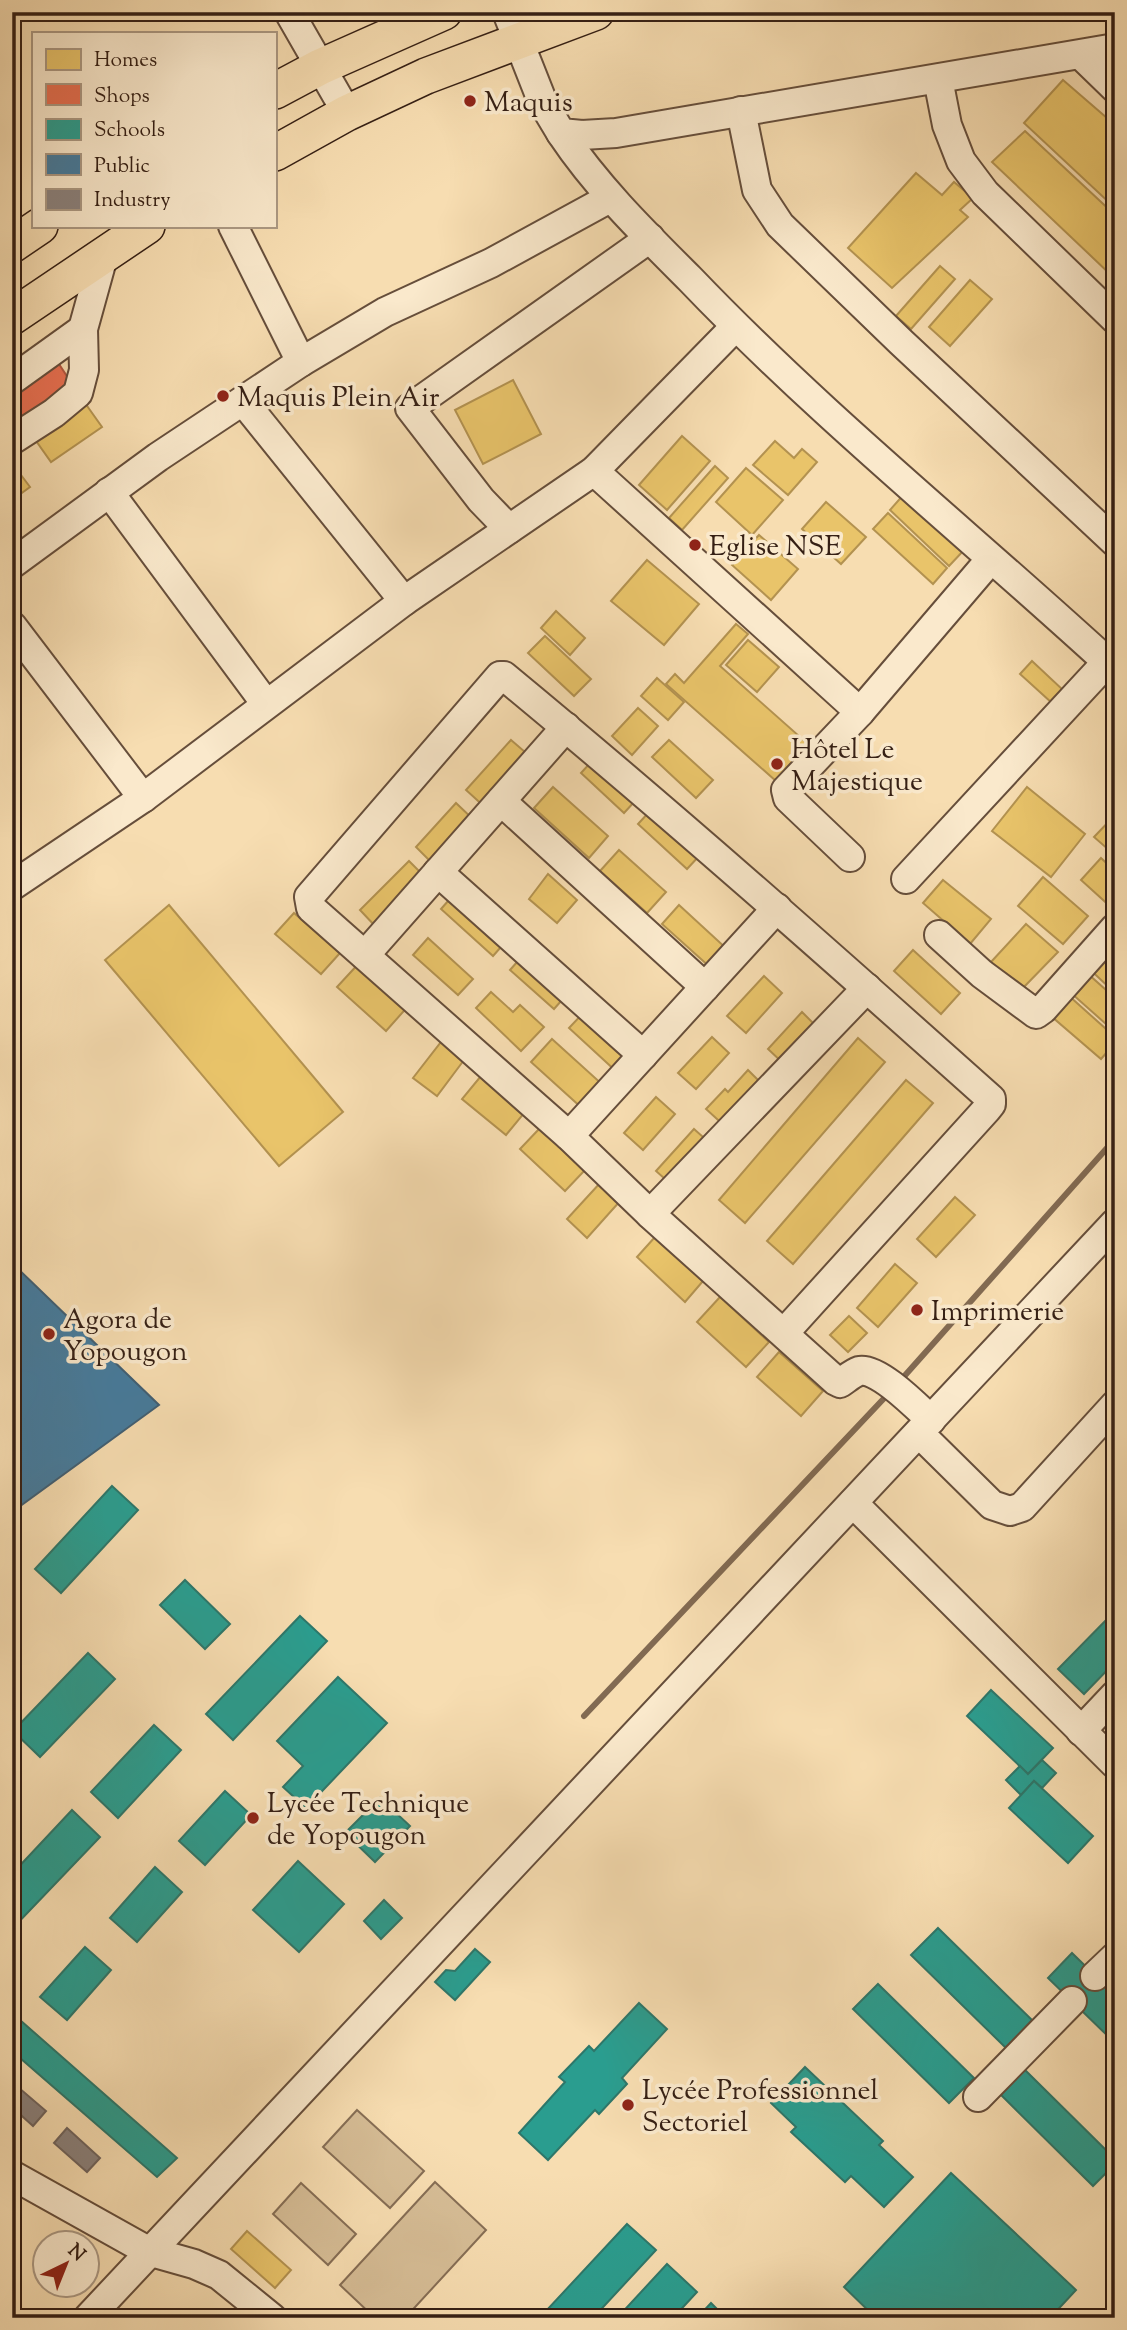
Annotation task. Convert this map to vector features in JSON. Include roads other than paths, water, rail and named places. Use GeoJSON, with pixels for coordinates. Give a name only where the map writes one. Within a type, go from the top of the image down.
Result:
{"type":"FeatureCollection","features":[{"type":"Feature","properties":{"kind":"main road"},"geometry":{"type":"LineString","coordinates":[[276,90],[320,67],[444,12]]}},
{"type":"Feature","properties":{"kind":"main road"},"geometry":{"type":"LineString","coordinates":[[276,152],[347,113],[426,76],[513,27],[596,12]]}},
{"type":"Feature","properties":{"kind":"main road"},"geometry":{"type":"LineString","coordinates":[[12,245],[37,228]]}},
{"type":"Feature","properties":{"kind":"main road"},"geometry":{"type":"LineString","coordinates":[[12,317],[144,228]]}},
{"type":"Feature","properties":{"kind":"street"},"geometry":{"type":"LineString","coordinates":[[289,12],[347,113]]}},
{"type":"Feature","properties":{"kind":"street"},"geometry":{"type":"LineString","coordinates":[[513,27],[544,103],[561,132],[610,198],[735,327],[990,560],[1111,665],[906,879]]}},
{"type":"Feature","properties":{"kind":"street"},"geometry":{"type":"LineString","coordinates":[[561,132],[582,135],[616,133],[1115,48]]}},
{"type":"Feature","properties":{"kind":"street"},"geometry":{"type":"LineString","coordinates":[[1082,55],[1115,88]]}},
{"type":"Feature","properties":{"kind":"street"},"geometry":{"type":"LineString","coordinates":[[938,79],[947,125],[961,161],[985,194],[1115,319]]}},
{"type":"Feature","properties":{"kind":"street"},"geometry":{"type":"LineString","coordinates":[[741,111],[757,190],[780,226],[1115,542]]}},
{"type":"Feature","properties":{"kind":"street"},"geometry":{"type":"LineString","coordinates":[[12,564],[158,457],[301,362],[385,312],[491,263],[610,198]]}},
{"type":"Feature","properties":{"kind":"street"},"geometry":{"type":"LineString","coordinates":[[234,228],[301,362]]}},
{"type":"Feature","properties":{"kind":"street"},"geometry":{"type":"LineString","coordinates":[[509,528],[481,500],[410,408],[650,238]]}},
{"type":"Feature","properties":{"kind":"street"},"geometry":{"type":"LineString","coordinates":[[12,440],[54,413],[78,393],[84,370],[83,329],[104,253]]}},
{"type":"Feature","properties":{"kind":"street"},"geometry":{"type":"LineString","coordinates":[[12,886],[143,798],[404,601],[594,471],[735,327]]}},
{"type":"Feature","properties":{"kind":"street"},"geometry":{"type":"LineString","coordinates":[[12,380],[83,329]]}},
{"type":"Feature","properties":{"kind":"street"},"geometry":{"type":"LineString","coordinates":[[243,401],[404,601]]}},
{"type":"Feature","properties":{"kind":"street"},"geometry":{"type":"LineString","coordinates":[[594,471],[860,712]]}},
{"type":"Feature","properties":{"kind":"street"},"geometry":{"type":"LineString","coordinates":[[109,492],[266,704]]}},
{"type":"Feature","properties":{"kind":"street"},"geometry":{"type":"LineString","coordinates":[[850,857],[788,798],[786,790],[860,712],[990,560]]}},
{"type":"Feature","properties":{"kind":"street"},"geometry":{"type":"LineString","coordinates":[[12,626],[143,798]]}},
{"type":"Feature","properties":{"kind":"street"},"geometry":{"type":"LineString","coordinates":[[784,1333],[991,1104],[991,1099],[776,908],[566,727],[504,676],[497,679],[309,897],[311,908],[569,1136],[650,1213],[838,1382],[861,1370],[895,1388],[992,1505],[1010,1511],[1022,1507],[1115,1405]]}},
{"type":"Feature","properties":{"kind":"street"},"geometry":{"type":"LineString","coordinates":[[365,955],[566,727]]}},
{"type":"Feature","properties":{"kind":"street"},"geometry":{"type":"LineString","coordinates":[[501,802],[705,987]]}},
{"type":"Feature","properties":{"kind":"street"},"geometry":{"type":"LineString","coordinates":[[438,872],[643,1055]]}},
{"type":"Feature","properties":{"kind":"street"},"geometry":{"type":"LineString","coordinates":[[569,1136],[776,908]]}},
{"type":"Feature","properties":{"kind":"street"},"geometry":{"type":"LineString","coordinates":[[939,935],[982,974],[1036,1014],[1115,928]]}},
{"type":"Feature","properties":{"kind":"street"},"geometry":{"type":"LineString","coordinates":[[650,1213],[867,988]]}},
{"type":"Feature","properties":{"kind":"street"},"geometry":{"type":"LineString","coordinates":[[88,2318],[1115,1223]]}},
{"type":"Feature","properties":{"kind":"street"},"geometry":{"type":"LineString","coordinates":[[853,1503],[1115,1764]]}},
{"type":"Feature","properties":{"kind":"street"},"geometry":{"type":"LineString","coordinates":[[1081,1731],[1115,1695]]}},
{"type":"Feature","properties":{"kind":"street"},"geometry":{"type":"LineString","coordinates":[[978,2097],[1072,2001]]}},
{"type":"Feature","properties":{"kind":"street"},"geometry":{"type":"LineString","coordinates":[[12,2175],[148,2251],[194,2264],[219,2275],[272,2318]]}},
{"type":"Feature","properties":{"kind":"waterway"},"geometry":{"type":"LineString","coordinates":[[900,1381],[1115,1139]]}},
{"type":"Feature","properties":{"kind":"waterway"},"geometry":{"type":"LineString","coordinates":[[584,1716],[890,1392]]}},
{"type":"Feature","properties":{"kind":"place","name":"Maquis"},"geometry":{"type":"Point","coordinates":[470,101]}},
{"type":"Feature","properties":{"kind":"place","name":"Maquis Plein Air"},"geometry":{"type":"Point","coordinates":[223,396]}},
{"type":"Feature","properties":{"kind":"place","name":"Eglise NSE"},"geometry":{"type":"Point","coordinates":[695,545]}},
{"type":"Feature","properties":{"kind":"place","name":"Hôtel Le Majestique"},"geometry":{"type":"Point","coordinates":[777,764]}},
{"type":"Feature","properties":{"kind":"place","name":"Imprimerie"},"geometry":{"type":"Point","coordinates":[917,1310]}},
{"type":"Feature","properties":{"kind":"place","name":"Agora de Yopougon"},"geometry":{"type":"Point","coordinates":[49,1334]}},
{"type":"Feature","properties":{"kind":"place","name":"Lycée Technique de Yopougon"},"geometry":{"type":"Point","coordinates":[253,1818]}},
{"type":"Feature","properties":{"kind":"place","name":"Lycée Professionnel Sectoriel"},"geometry":{"type":"Point","coordinates":[628,2105]}}]}
